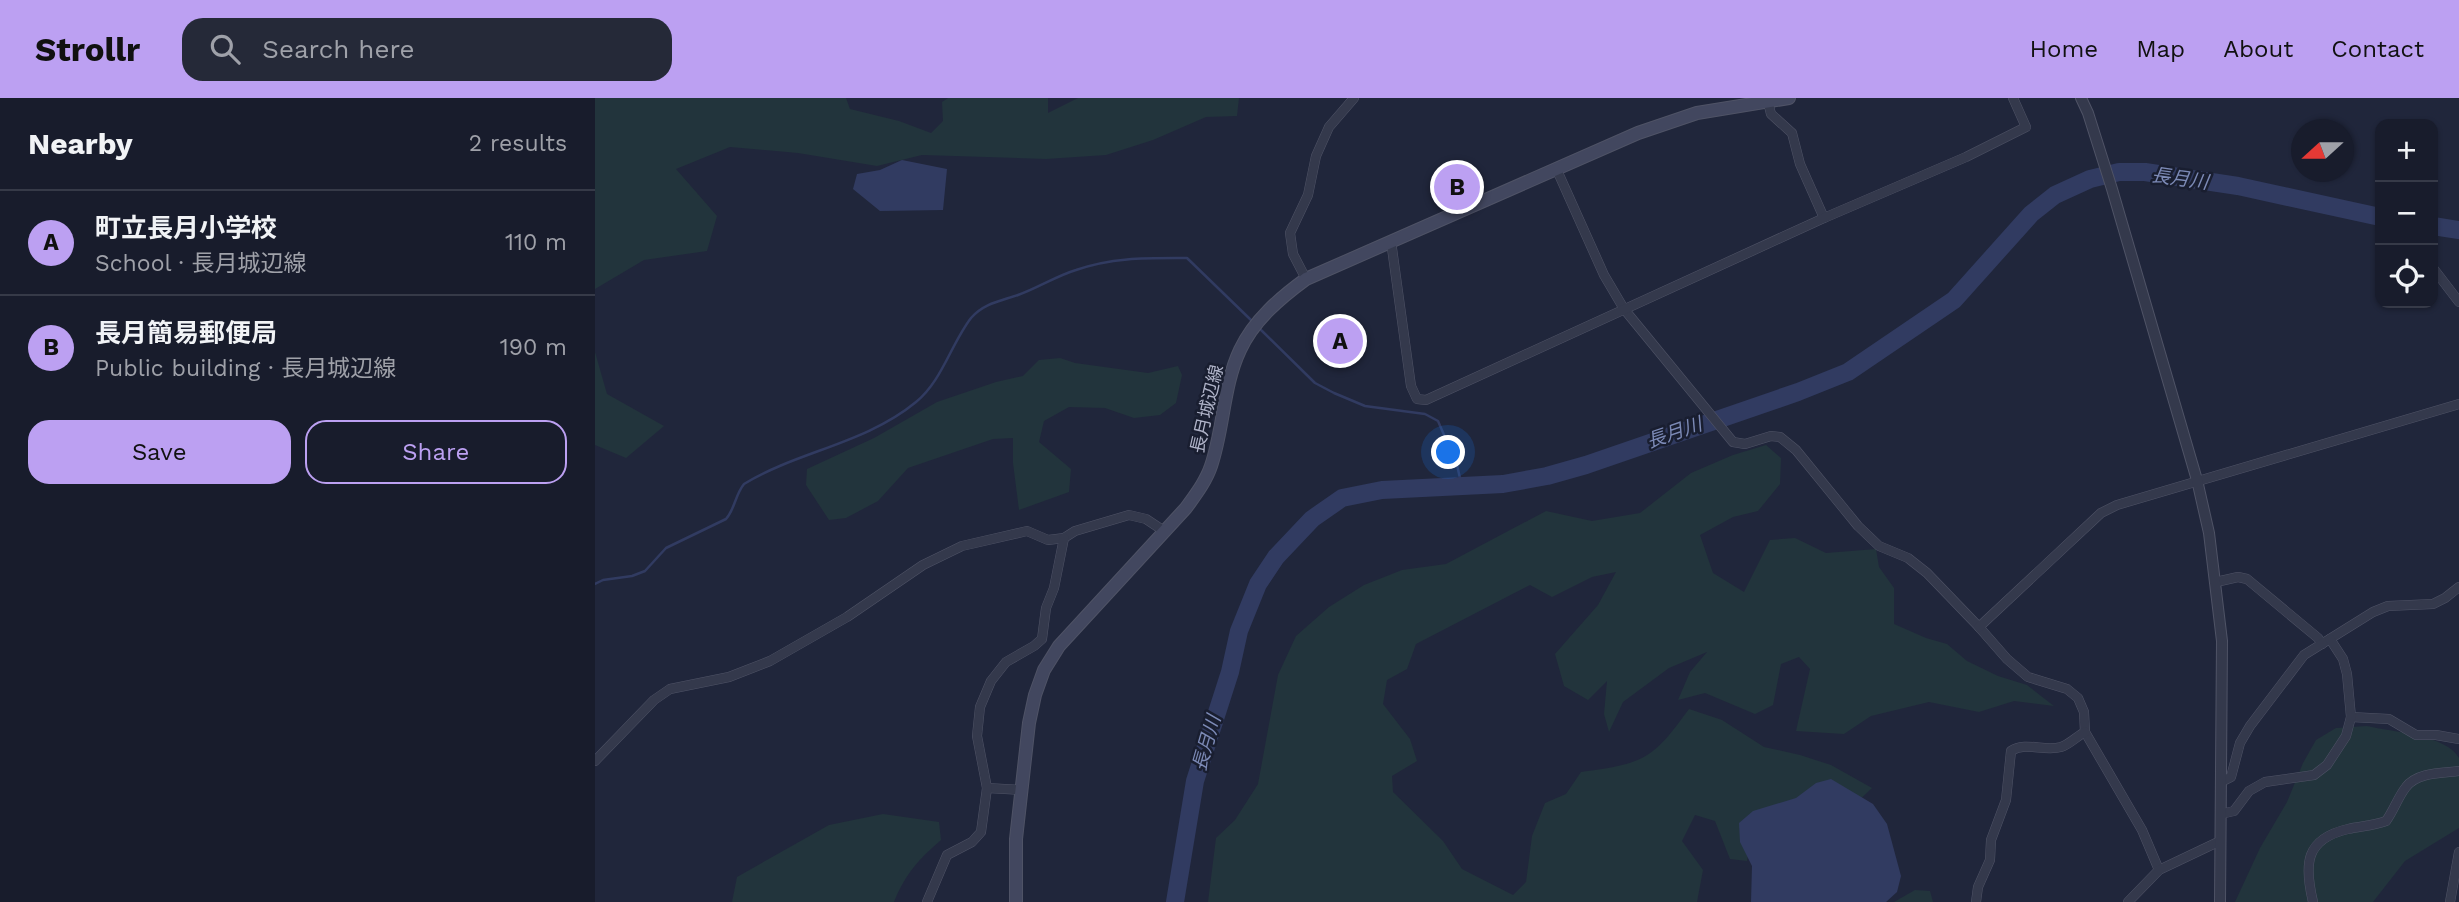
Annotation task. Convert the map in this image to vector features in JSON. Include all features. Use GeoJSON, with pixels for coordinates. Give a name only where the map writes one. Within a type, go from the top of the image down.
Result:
{"type":"FeatureCollection","features":[{"type":"Feature","properties":{"kind":"main road","name":"長月城辺線"},"geometry":{"type":"LineString","coordinates":[[1016,902],[1016,839],[1029,723],[1044,670],[1059,646],[1201,488],[1212,465],[1232,372],[1240,350],[1251,331],[1272,306],[1306,279],[1556,168],[1674,120],[1697,113],[1789,98]]}},
{"type":"Feature","properties":{"kind":"street"},"geometry":{"type":"LineString","coordinates":[[1306,279],[1293,254],[1290,233],[1308,195],[1317,156],[1329,127],[1354,98]]}},
{"type":"Feature","properties":{"kind":"street"},"geometry":{"type":"LineString","coordinates":[[1391,241],[1411,386],[1417,399],[1426,400],[1824,218],[1966,157],[2026,127],[2013,98]]}},
{"type":"Feature","properties":{"kind":"street"},"geometry":{"type":"LineString","coordinates":[[2081,98],[2112,189],[2197,480],[2209,533],[2222,641],[2220,902]]}},
{"type":"Feature","properties":{"kind":"street"},"geometry":{"type":"LineString","coordinates":[[1767,100],[1771,114],[1792,133],[1800,164],[1824,218]]}},
{"type":"Feature","properties":{"kind":"street"},"geometry":{"type":"LineString","coordinates":[[1556,168],[1604,275],[1624,309],[1733,442],[1745,444],[1772,436],[1780,437],[1796,450],[1858,526],[1879,546],[1908,558],[1927,573],[2007,659],[2028,677],[2067,689],[2078,698],[2084,712],[2085,732],[2142,830],[2158,870]]}},
{"type":"Feature","properties":{"kind":"street"},"geometry":{"type":"LineString","coordinates":[[2438,275],[2459,302]]}},
{"type":"Feature","properties":{"kind":"street"},"geometry":{"type":"LineString","coordinates":[[1979,627],[2101,513],[2117,505],[2459,404]]}},
{"type":"Feature","properties":{"kind":"street"},"geometry":{"type":"LineString","coordinates":[[595,761],[645,709],[670,689],[729,677],[770,661],[847,617],[923,565],[961,546],[1027,531],[1048,540],[1064,538],[1075,531],[1129,515],[1146,519],[1164,531]]}},
{"type":"Feature","properties":{"kind":"street"},"geometry":{"type":"LineString","coordinates":[[927,902],[947,855],[972,842],[981,832],[987,788],[977,736],[980,707],[991,681],[1006,662],[1042,639],[1064,538]]}},
{"type":"Feature","properties":{"kind":"street"},"geometry":{"type":"LineString","coordinates":[[2216,582],[2238,577],[2246,579],[2318,638],[2326,641],[2343,659],[2351,717],[2346,736],[2327,765],[2314,775],[2265,782],[2249,791],[2234,811],[2221,814]]}},
{"type":"Feature","properties":{"kind":"street"},"geometry":{"type":"LineString","coordinates":[[2221,782],[2231,777],[2240,743],[2304,655],[2373,612],[2388,606],[2433,604],[2459,587]]}},
{"type":"Feature","properties":{"kind":"street"},"geometry":{"type":"LineString","coordinates":[[2351,717],[2389,719],[2416,735],[2459,739]]}},
{"type":"Feature","properties":{"kind":"street"},"geometry":{"type":"LineString","coordinates":[[1976,902],[1977,887],[1990,860],[1991,840],[2005,800],[2011,751],[2019,746],[2064,746],[2085,732]]}},
{"type":"Feature","properties":{"kind":"street"},"geometry":{"type":"LineString","coordinates":[[2312,902],[2309,863],[2311,851],[2322,837],[2386,821],[2413,780],[2459,771]]}},
{"type":"Feature","properties":{"kind":"street"},"geometry":{"type":"LineString","coordinates":[[987,788],[1022,790]]}},
{"type":"Feature","properties":{"kind":"street"},"geometry":{"type":"LineString","coordinates":[[2128,902],[2158,870],[2220,841]]}},
{"type":"Feature","properties":{"kind":"street"},"geometry":{"type":"LineString","coordinates":[[2450,902],[2459,852]]}},
{"type":"Feature","properties":{"kind":"shaded area"},"geometry":{"type":"Polygon","coordinates":[[[595,98],[846,98],[850,109],[899,121],[931,133],[943,121],[942,102],[948,98],[1048,98],[1048,113],[1078,98],[1239,98],[1237,116],[1206,117],[1153,140],[1106,155],[1046,159],[922,155],[877,166],[798,153],[730,147],[676,169],[717,216],[707,251],[644,260],[595,289],[595,98]]]}},
{"type":"Feature","properties":{"kind":"shaded area"},"geometry":{"type":"Polygon","coordinates":[[[595,352],[607,394],[664,426],[626,458],[595,445],[595,352]]]}},
{"type":"Feature","properties":{"kind":"shaded area"},"geometry":{"type":"Polygon","coordinates":[[[1060,358],[1075,363],[1148,373],[1178,366],[1182,375],[1176,403],[1160,415],[1134,418],[1105,408],[1069,407],[1044,421],[1039,442],[1071,469],[1069,492],[1019,510],[1013,438],[993,439],[908,468],[878,501],[846,518],[829,520],[806,485],[807,469],[874,438],[937,402],[1023,376],[1039,360],[1060,358]]]}},
{"type":"Feature","properties":{"kind":"shaded area"},"geometry":{"type":"Polygon","coordinates":[[[1766,445],[1781,458],[1780,484],[1758,511],[1733,517],[1700,535],[1713,573],[1744,592],[1770,540],[1795,538],[1826,553],[1876,549],[1879,567],[1894,588],[1894,624],[1947,644],[1967,661],[1998,676],[2027,685],[2054,706],[2014,701],[1979,712],[1929,702],[1871,716],[1844,734],[1796,731],[1810,669],[1799,657],[1781,664],[1773,705],[1755,714],[1705,693],[1678,700],[1690,672],[1707,652],[1669,668],[1623,702],[1609,732],[1604,714],[1607,681],[1588,700],[1564,686],[1555,654],[1598,605],[1616,572],[1592,577],[1552,597],[1530,585],[1416,644],[1407,669],[1387,680],[1383,704],[1410,739],[1417,761],[1392,776],[1393,792],[1443,841],[1462,869],[1513,895],[1526,882],[1532,836],[1545,803],[1566,794],[1581,772],[1628,764],[1649,754],[1668,736],[1689,709],[1722,720],[1764,747],[1831,765],[1872,788],[1850,809],[1753,828],[1747,861],[1730,859],[1715,821],[1695,815],[1682,841],[1703,870],[1697,902],[1208,902],[1216,838],[1235,820],[1258,784],[1278,675],[1296,636],[1329,607],[1364,585],[1402,570],[1446,564],[1546,511],[1592,521],[1640,513],[1691,473],[1733,455],[1766,445]]]}},
{"type":"Feature","properties":{"kind":"shaded area"},"geometry":{"type":"Polygon","coordinates":[[[2367,726],[2431,739],[2453,750],[2459,758],[2459,828],[2405,861],[2373,902],[2235,902],[2316,740],[2336,728],[2367,726]]]}},
{"type":"Feature","properties":{"kind":"shaded area"},"geometry":{"type":"Polygon","coordinates":[[[883,814],[939,822],[941,840],[913,868],[894,902],[732,902],[737,877],[829,825],[883,814]]]}},
{"type":"Feature","properties":{"kind":"shaded area"},"geometry":{"type":"Polygon","coordinates":[[[1915,890],[1930,891],[1933,902],[1894,902],[1915,890]]]}},
{"type":"Feature","properties":{"kind":"water"},"geometry":{"type":"Polygon","coordinates":[[[902,160],[947,169],[943,210],[880,211],[853,189],[857,174],[880,170],[902,160]]]}},
{"type":"Feature","properties":{"kind":"water"},"geometry":{"type":"Polygon","coordinates":[[[1831,779],[1873,804],[1887,824],[1901,876],[1897,892],[1886,902],[1751,902],[1752,866],[1740,842],[1739,823],[1753,811],[1796,798],[1816,783],[1831,779]]]}},
{"type":"Feature","properties":{"kind":"waterway","name":"長月川"},"geometry":{"type":"LineString","coordinates":[[1175,902],[1195,781],[1230,672],[1239,631],[1258,584],[1276,557],[1312,519],[1342,498],[1382,490],[1503,484],[1547,476],[1798,392],[1848,372],[1954,300],[2031,214],[2055,195],[2090,179],[2119,172],[2145,172],[2238,186],[2375,216]]}},
{"type":"Feature","properties":{"kind":"waterway","name":"長月川"},"geometry":{"type":"LineString","coordinates":[[2438,227],[2459,230]]}},
{"type":"Feature","properties":{"kind":"waterway"},"geometry":{"type":"LineString","coordinates":[[595,584],[645,571],[666,548],[726,519],[744,484],[786,463],[875,428],[916,402],[933,384],[971,318],[993,303],[1090,266],[1117,260],[1187,258],[1252,321]]}},
{"type":"Feature","properties":{"kind":"waterway"},"geometry":{"type":"LineString","coordinates":[[1259,328],[1315,383],[1334,393],[1365,406],[1425,414],[1438,421],[1457,465],[1462,487]]}},
{"type":"Feature","properties":{"kind":"place","name":"長月簡易郵便局"},"geometry":{"type":"Point","coordinates":[1457,187]}},
{"type":"Feature","properties":{"kind":"place","name":"町立長月小学校"},"geometry":{"type":"Point","coordinates":[1340,341]}}]}
